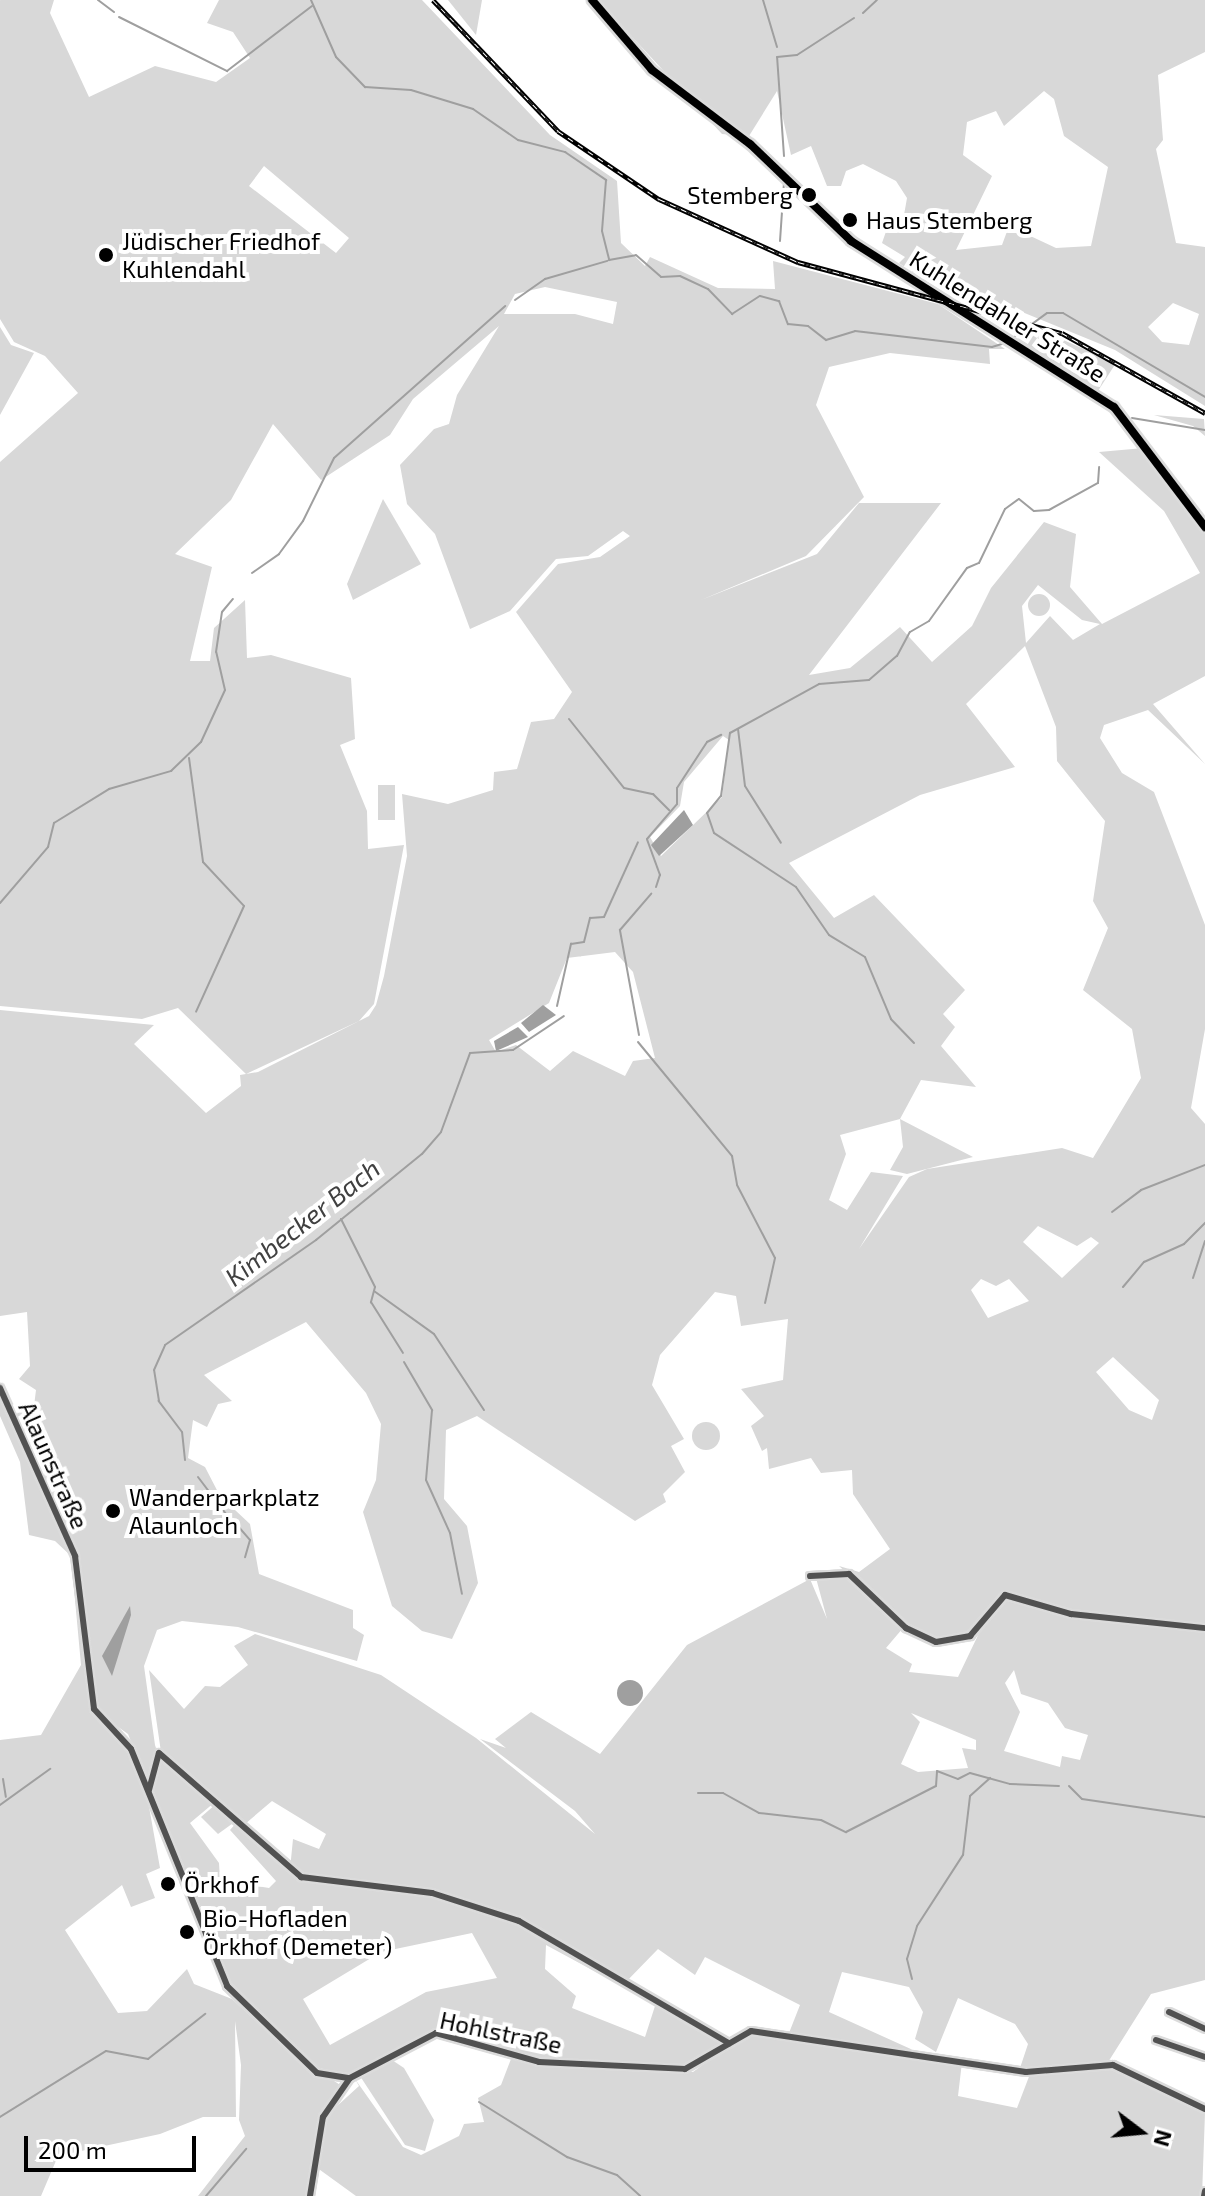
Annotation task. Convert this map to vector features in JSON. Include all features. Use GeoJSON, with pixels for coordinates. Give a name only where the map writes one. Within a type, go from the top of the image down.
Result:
{"type":"FeatureCollection","features":[{"type":"Feature","properties":{"kind":"main road","name":"Kuhlendahler Straße"},"geometry":{"type":"LineString","coordinates":[[592,0],[652,70],[750,144],[845,236],[1120,412],[1205,527]]}},
{"type":"Feature","properties":{"kind":"street","name":"Alaunstraße"},"geometry":{"type":"LineString","coordinates":[[0,1388],[75,1556],[91,1703],[127,1741],[149,1790]]}},
{"type":"Feature","properties":{"kind":"street"},"geometry":{"type":"LineString","coordinates":[[810,1576],[849,1574],[906,1628],[936,1642],[970,1636],[1005,1595],[1071,1614],[1205,1628]]}},
{"type":"Feature","properties":{"kind":"street"},"geometry":{"type":"LineString","coordinates":[[310,2196],[323,2117],[350,2078],[307,2066],[227,1986],[149,1790],[159,1753],[301,1877],[432,1893],[519,1921],[729,2043]]}},
{"type":"Feature","properties":{"kind":"street"},"geometry":{"type":"LineString","coordinates":[[1169,2012],[1205,2029]]}},
{"type":"Feature","properties":{"kind":"street","name":"Hohlstraße"},"geometry":{"type":"LineString","coordinates":[[350,2078],[430,2033],[525,2059],[654,2069],[697,2067],[751,2031],[1026,2072],[1113,2065],[1205,2109]]}},
{"type":"Feature","properties":{"kind":"street"},"geometry":{"type":"LineString","coordinates":[[1156,2040],[1205,2057]]}},
{"type":"Feature","properties":{"kind":"shaded area"},"geometry":{"type":"Polygon","coordinates":[[[0,0],[54,0],[50,13],[89,97],[155,66],[216,82],[250,58],[233,32],[207,23],[219,0],[422,0],[550,135],[617,181],[621,243],[645,266],[650,257],[718,288],[775,289],[773,261],[938,304],[1005,349],[989,349],[990,364],[890,353],[829,367],[816,405],[864,497],[806,556],[701,600],[817,554],[859,503],[941,503],[809,675],[850,668],[900,627],[932,662],[972,626],[991,588],[1044,522],[1076,534],[1070,587],[1102,624],[1200,573],[1164,511],[1099,452],[1144,448],[1205,532],[1205,676],[1153,704],[1205,764],[1148,710],[1104,725],[1100,738],[1122,773],[1154,792],[1205,925],[1205,1029],[1191,1108],[1205,1124],[1205,1626],[1185,1627],[1205,1633],[1205,1980],[1151,1994],[1105,2067],[1205,2113],[1202,2196],[356,2196],[316,2167],[325,2117],[359,2086],[355,2079],[403,2147],[421,2155],[459,2136],[464,2124],[484,2122],[478,2098],[501,2085],[511,2059],[564,2066],[693,2072],[738,2038],[759,2033],[962,2062],[958,2096],[1017,2108],[1030,2074],[1020,2068],[1028,2044],[1015,2024],[958,1998],[936,2052],[915,2039],[923,2012],[909,1987],[842,1972],[829,2012],[913,2050],[827,2039],[789,2033],[800,2005],[705,1957],[695,1975],[658,1949],[622,1986],[546,1945],[545,1969],[576,1996],[572,2008],[645,2037],[655,2006],[727,2043],[684,2068],[560,2062],[432,2031],[348,2076],[309,2065],[345,2088],[322,2116],[308,2196],[198,2196],[245,2136],[239,2120],[241,2065],[235,2021],[236,2117],[203,2117],[160,2134],[58,2156],[41,2196],[0,2196],[0,1740],[41,1735],[81,1665],[71,1556],[55,1541],[29,1535],[20,1462],[0,1416],[0,1389],[10,1404],[34,1406],[36,1390],[19,1379],[30,1366],[27,1312],[0,1316],[0,1010],[154,1025],[134,1044],[206,1113],[241,1086],[240,1075],[246,1074],[178,1008],[142,1019],[0,1006],[0,462],[78,393],[45,356],[14,342],[0,319],[0,0]],[[264,166],[249,186],[336,253],[349,238],[264,166]],[[545,287],[515,294],[504,314],[575,314],[613,324],[617,302],[545,287]],[[499,326],[413,399],[390,435],[321,480],[273,424],[231,500],[175,554],[212,567],[190,661],[210,661],[214,628],[245,600],[247,658],[271,655],[351,678],[355,739],[340,745],[367,811],[368,849],[404,845],[374,1004],[359,1021],[246,1074],[258,1072],[369,1016],[376,1005],[384,976],[407,856],[402,794],[448,804],[493,790],[494,772],[517,769],[531,722],[554,719],[572,692],[516,612],[558,564],[600,557],[630,536],[623,531],[588,556],[556,559],[510,611],[470,629],[435,534],[407,504],[400,465],[434,429],[449,424],[457,395],[499,326]],[[1038,585],[1022,606],[1026,643],[1050,616],[1073,640],[1100,624],[1082,620],[1038,585]],[[1025,646],[966,704],[1015,767],[920,795],[789,863],[834,918],[874,895],[965,990],[943,1014],[955,1027],[941,1046],[976,1087],[921,1080],[900,1119],[840,1135],[846,1154],[829,1200],[847,1210],[871,1172],[903,1176],[859,1249],[909,1177],[927,1169],[1062,1148],[1093,1158],[1141,1078],[1132,1029],[1083,990],[1108,928],[1093,901],[1105,821],[1057,761],[1056,727],[1025,646]],[[723,736],[684,782],[680,806],[650,837],[661,856],[722,797],[729,740],[723,736]],[[615,952],[567,958],[549,1003],[489,1040],[496,1052],[516,1045],[550,1071],[573,1051],[625,1076],[633,1061],[655,1058],[633,972],[615,952]],[[1038,1226],[1023,1242],[1062,1278],[1099,1243],[1091,1237],[1077,1246],[1038,1226]],[[981,1279],[971,1290],[988,1318],[1029,1301],[1009,1279],[996,1286],[981,1279]],[[715,1292],[660,1355],[652,1385],[684,1439],[671,1446],[685,1472],[663,1494],[666,1502],[635,1521],[477,1416],[446,1430],[444,1499],[467,1526],[478,1583],[452,1639],[422,1631],[392,1606],[363,1512],[376,1480],[381,1424],[366,1393],[306,1322],[204,1375],[232,1401],[218,1404],[207,1427],[193,1420],[188,1458],[205,1467],[220,1496],[250,1524],[259,1574],[353,1610],[353,1628],[364,1635],[357,1661],[238,1627],[182,1621],[157,1630],[144,1666],[155,1745],[159,1757],[215,1802],[190,1823],[219,1863],[220,1880],[269,1888],[276,1881],[230,1830],[238,1821],[290,1869],[293,1839],[319,1849],[326,1834],[272,1801],[245,1824],[161,1752],[149,1670],[184,1709],[205,1686],[220,1687],[248,1665],[234,1646],[255,1634],[381,1675],[476,1738],[595,1834],[575,1811],[480,1739],[506,1748],[495,1739],[531,1712],[600,1754],[687,1645],[810,1579],[827,1619],[816,1578],[848,1576],[903,1628],[886,1648],[912,1664],[909,1672],[958,1677],[993,1604],[968,1636],[937,1639],[910,1629],[839,1566],[859,1572],[890,1549],[853,1494],[852,1470],[821,1473],[811,1458],[769,1469],[767,1448],[762,1451],[751,1426],[764,1416],[741,1389],[783,1380],[788,1319],[741,1326],[736,1296],[715,1292]],[[1113,1357],[1096,1372],[1129,1410],[1152,1420],[1159,1400],[1113,1357]],[[1014,1670],[1005,1683],[1020,1712],[1004,1751],[1060,1767],[1062,1756],[1080,1760],[1088,1735],[1065,1728],[1048,1703],[1021,1694],[1014,1670]],[[911,1713],[920,1722],[901,1764],[918,1772],[968,1768],[962,1748],[976,1750],[976,1740],[911,1713]],[[104,1717],[96,1719],[124,1739],[146,1790],[160,1868],[146,1874],[155,1898],[131,1907],[122,1885],[65,1930],[118,2013],[147,2011],[187,1969],[194,1984],[232,1999],[295,2057],[226,1979],[128,1734],[104,1717]],[[472,1933],[381,1952],[303,1999],[330,2045],[426,1992],[497,1978],[472,1933]]]}},
{"type":"Feature","properties":{"kind":"shaded area"},"geometry":{"type":"Polygon","coordinates":[[[448,0],[482,0],[476,35],[448,0]]]}},
{"type":"Feature","properties":{"kind":"shaded area"},"geometry":{"type":"Polygon","coordinates":[[[598,0],[1205,0],[1205,52],[1158,75],[1163,140],[1156,149],[1176,243],[1205,247],[1205,406],[1115,350],[1010,307],[949,294],[923,266],[915,274],[899,263],[905,257],[882,243],[890,220],[904,215],[907,198],[896,181],[863,164],[846,171],[841,186],[827,186],[811,146],[791,155],[777,91],[749,136],[722,134],[598,0]],[[1044,91],[1004,126],[996,111],[967,122],[963,155],[992,176],[956,250],[1002,245],[1009,226],[1056,248],[1091,246],[1108,167],[1064,136],[1054,99],[1044,91]],[[1173,303],[1148,327],[1162,342],[1189,345],[1199,314],[1173,303]]]}},
{"type":"Feature","properties":{"kind":"shaded area"},"geometry":{"type":"Polygon","coordinates":[[[1029,325],[1116,363],[1098,391],[1018,339],[1029,325]]]}},
{"type":"Feature","properties":{"kind":"shaded area"},"geometry":{"type":"Polygon","coordinates":[[[0,327],[11,345],[34,353],[0,415],[0,327]]]}},
{"type":"Feature","properties":{"kind":"shaded area"},"geometry":{"type":"Polygon","coordinates":[[[1154,415],[1204,419],[1205,436],[1193,426],[1154,415]]]}},
{"type":"Feature","properties":{"kind":"shaded area"},"geometry":{"type":"Polygon","coordinates":[[[383,499],[421,564],[353,600],[347,584],[383,499]]]}},
{"type":"Feature","properties":{"kind":"shaded area"},"geometry":{"type":"Polygon","coordinates":[[[1039,594],[1047,597],[1050,605],[1047,613],[1039,616],[1031,613],[1028,605],[1031,597],[1039,594]]]}},
{"type":"Feature","properties":{"kind":"shaded area"},"geometry":{"type":"Polygon","coordinates":[[[378,785],[395,785],[395,820],[378,820],[378,785]]]}},
{"type":"Feature","properties":{"kind":"shaded area"},"geometry":{"type":"Polygon","coordinates":[[[684,810],[693,825],[659,856],[651,845],[684,810]]]}},
{"type":"Feature","properties":{"kind":"shaded area"},"geometry":{"type":"Polygon","coordinates":[[[543,1005],[556,1015],[529,1032],[521,1023],[543,1005]]]}},
{"type":"Feature","properties":{"kind":"shaded area"},"geometry":{"type":"Polygon","coordinates":[[[518,1027],[528,1037],[496,1051],[494,1041],[518,1027]]]}},
{"type":"Feature","properties":{"kind":"shaded area"},"geometry":{"type":"Polygon","coordinates":[[[900,1119],[973,1157],[907,1174],[890,1170],[903,1147],[900,1119]]]}},
{"type":"Feature","properties":{"kind":"shaded area"},"geometry":{"type":"Polygon","coordinates":[[[706,1422],[716,1426],[720,1436],[716,1446],[706,1450],[696,1446],[692,1436],[696,1426],[706,1422]]]}},
{"type":"Feature","properties":{"kind":"shaded area"},"geometry":{"type":"Polygon","coordinates":[[[130,1606],[131,1615],[112,1676],[102,1656],[130,1606]]]}},
{"type":"Feature","properties":{"kind":"shaded area"},"geometry":{"type":"Polygon","coordinates":[[[630,1680],[639,1684],[643,1693],[639,1702],[630,1706],[621,1702],[617,1693],[621,1684],[630,1680]]]}},
{"type":"Feature","properties":{"kind":"shaded area"},"geometry":{"type":"Polygon","coordinates":[[[216,1804],[236,1821],[218,1834],[201,1817],[216,1804]]]}},
{"type":"Feature","properties":{"kind":"shaded area"},"geometry":{"type":"Polygon","coordinates":[[[389,2058],[404,2068],[434,2120],[425,2151],[405,2145],[360,2076],[389,2058]]]}},
{"type":"Feature","properties":{"kind":"waterway"},"geometry":{"type":"LineString","coordinates":[[98,0],[114,12]]}},
{"type":"Feature","properties":{"kind":"waterway"},"geometry":{"type":"LineString","coordinates":[[311,0],[336,57],[365,87],[411,90],[473,109],[518,140],[565,152],[606,180],[602,231],[609,260],[636,255],[661,277],[680,276],[708,289],[732,314],[760,296],[779,301],[788,324],[808,326],[826,340],[855,331],[992,347],[1008,342]]}},
{"type":"Feature","properties":{"kind":"waterway"},"geometry":{"type":"LineString","coordinates":[[763,0],[777,47]]}},
{"type":"Feature","properties":{"kind":"waterway"},"geometry":{"type":"LineString","coordinates":[[863,13],[877,0]]}},
{"type":"Feature","properties":{"kind":"waterway"},"geometry":{"type":"LineString","coordinates":[[119,17],[227,71],[312,6]]}},
{"type":"Feature","properties":{"kind":"waterway"},"geometry":{"type":"LineString","coordinates":[[784,156],[777,57],[797,55],[854,18]]}},
{"type":"Feature","properties":{"kind":"waterway"},"geometry":{"type":"LineString","coordinates":[[780,241],[784,183]]}},
{"type":"Feature","properties":{"kind":"waterway"},"geometry":{"type":"LineString","coordinates":[[515,300],[545,279],[607,261]]}},
{"type":"Feature","properties":{"kind":"waterway"},"geometry":{"type":"LineString","coordinates":[[252,573],[279,554],[303,521],[334,458],[505,306]]}},
{"type":"Feature","properties":{"kind":"waterway"},"geometry":{"type":"LineString","coordinates":[[1013,338],[1047,313],[1063,313],[1205,397]]}},
{"type":"Feature","properties":{"kind":"waterway"},"geometry":{"type":"LineString","coordinates":[[1132,418],[1205,430]]}},
{"type":"Feature","properties":{"kind":"waterway","name":"Kimbecker Bach"},"geometry":{"type":"LineString","coordinates":[[914,1043],[891,1019],[865,957],[829,935],[796,887],[714,833],[707,813],[721,796],[730,733],[819,684],[869,680],[897,656],[910,632],[929,621],[967,568],[979,563],[1005,509],[1019,499],[1034,511],[1049,510],[1098,483],[1099,467]]}},
{"type":"Feature","properties":{"kind":"waterway"},"geometry":{"type":"LineString","coordinates":[[0,903],[48,847],[54,823],[109,789],[171,771],[201,742],[225,690],[216,652],[222,612],[233,599]]}},
{"type":"Feature","properties":{"kind":"waterway"},"geometry":{"type":"LineString","coordinates":[[569,719],[624,788],[653,794],[669,810]]}},
{"type":"Feature","properties":{"kind":"waterway"},"geometry":{"type":"LineString","coordinates":[[738,729],[745,786],[781,843]]}},
{"type":"Feature","properties":{"kind":"waterway","name":"Kimbecker Bach"},"geometry":{"type":"LineString","coordinates":[[656,887],[660,875],[647,839],[677,804],[677,788],[707,742],[721,735]]}},
{"type":"Feature","properties":{"kind":"waterway"},"geometry":{"type":"LineString","coordinates":[[189,758],[203,862],[244,906],[196,1012]]}},
{"type":"Feature","properties":{"kind":"waterway","name":"Kimbecker Bach"},"geometry":{"type":"LineString","coordinates":[[557,1006],[571,944],[584,942],[590,918],[604,917],[638,842]]}},
{"type":"Feature","properties":{"kind":"waterway"},"geometry":{"type":"LineString","coordinates":[[639,1035],[620,930],[651,894]]}},
{"type":"Feature","properties":{"kind":"waterway","name":"Kimbecker Bach"},"geometry":{"type":"LineString","coordinates":[[185,1460],[182,1432],[159,1401],[154,1370],[165,1345],[316,1240],[422,1154],[441,1132],[470,1053],[513,1050],[564,1016]]}},
{"type":"Feature","properties":{"kind":"waterway"},"geometry":{"type":"LineString","coordinates":[[638,1042],[732,1156],[737,1185],[775,1258],[765,1303]]}},
{"type":"Feature","properties":{"kind":"waterway"},"geometry":{"type":"LineString","coordinates":[[1112,1212],[1141,1190],[1205,1165]]}},
{"type":"Feature","properties":{"kind":"waterway"},"geometry":{"type":"LineString","coordinates":[[341,1219],[375,1287],[371,1302],[403,1353]]}},
{"type":"Feature","properties":{"kind":"waterway"},"geometry":{"type":"LineString","coordinates":[[1123,1287],[1144,1262],[1184,1244],[1205,1223]]}},
{"type":"Feature","properties":{"kind":"waterway"},"geometry":{"type":"LineString","coordinates":[[1193,1278],[1205,1241]]}},
{"type":"Feature","properties":{"kind":"waterway"},"geometry":{"type":"LineString","coordinates":[[374,1291],[434,1334],[484,1410]]}},
{"type":"Feature","properties":{"kind":"waterway"},"geometry":{"type":"LineString","coordinates":[[404,1362],[432,1410],[426,1480],[450,1533],[462,1594]]}},
{"type":"Feature","properties":{"kind":"waterway"},"geometry":{"type":"LineString","coordinates":[[198,1477],[229,1518]]}},
{"type":"Feature","properties":{"kind":"waterway"},"geometry":{"type":"LineString","coordinates":[[237,1525],[250,1540],[245,1557]]}},
{"type":"Feature","properties":{"kind":"waterway"},"geometry":{"type":"LineString","coordinates":[[0,1805],[50,1769]]}},
{"type":"Feature","properties":{"kind":"waterway"},"geometry":{"type":"LineString","coordinates":[[698,1793],[723,1793],[759,1813],[821,1820],[846,1832],[936,1786],[937,1771],[958,1779],[970,1773],[1010,1784],[1059,1786]]}},
{"type":"Feature","properties":{"kind":"waterway"},"geometry":{"type":"LineString","coordinates":[[912,1979],[907,1959],[917,1926],[963,1855],[970,1796],[990,1778]]}},
{"type":"Feature","properties":{"kind":"waterway"},"geometry":{"type":"LineString","coordinates":[[3,1779],[6,1797]]}},
{"type":"Feature","properties":{"kind":"waterway"},"geometry":{"type":"LineString","coordinates":[[1069,1786],[1082,1799],[1205,1817]]}},
{"type":"Feature","properties":{"kind":"waterway"},"geometry":{"type":"LineString","coordinates":[[0,2117],[106,2051],[148,2059],[205,2014]]}},
{"type":"Feature","properties":{"kind":"waterway"},"geometry":{"type":"LineString","coordinates":[[479,2102],[567,2157],[617,2175],[640,2196]]}},
{"type":"Feature","properties":{"kind":"waterway"},"geometry":{"type":"LineString","coordinates":[[206,2196],[246,2149]]}},
{"type":"Feature","properties":{"kind":"railway"},"geometry":{"type":"LineString","coordinates":[[433,0],[558,131],[659,199],[798,262],[1062,333],[1205,413]]}},
{"type":"Feature","properties":{"kind":"place","name":"Stemberg"},"geometry":{"type":"Point","coordinates":[809,195]}},
{"type":"Feature","properties":{"kind":"place","name":"Haus Stemberg"},"geometry":{"type":"Point","coordinates":[850,220]}},
{"type":"Feature","properties":{"kind":"place","name":"Jüdischer Friedhof Kuhlendahl"},"geometry":{"type":"Point","coordinates":[106,255]}},
{"type":"Feature","properties":{"kind":"place","name":"Wanderparkplatz Alaunloch"},"geometry":{"type":"Point","coordinates":[113,1511]}},
{"type":"Feature","properties":{"kind":"place","name":"Örkhof"},"geometry":{"type":"Point","coordinates":[168,1884]}},
{"type":"Feature","properties":{"kind":"place","name":"Bio-Hofladen Örkhof (Demeter)"},"geometry":{"type":"Point","coordinates":[187,1932]}}]}
